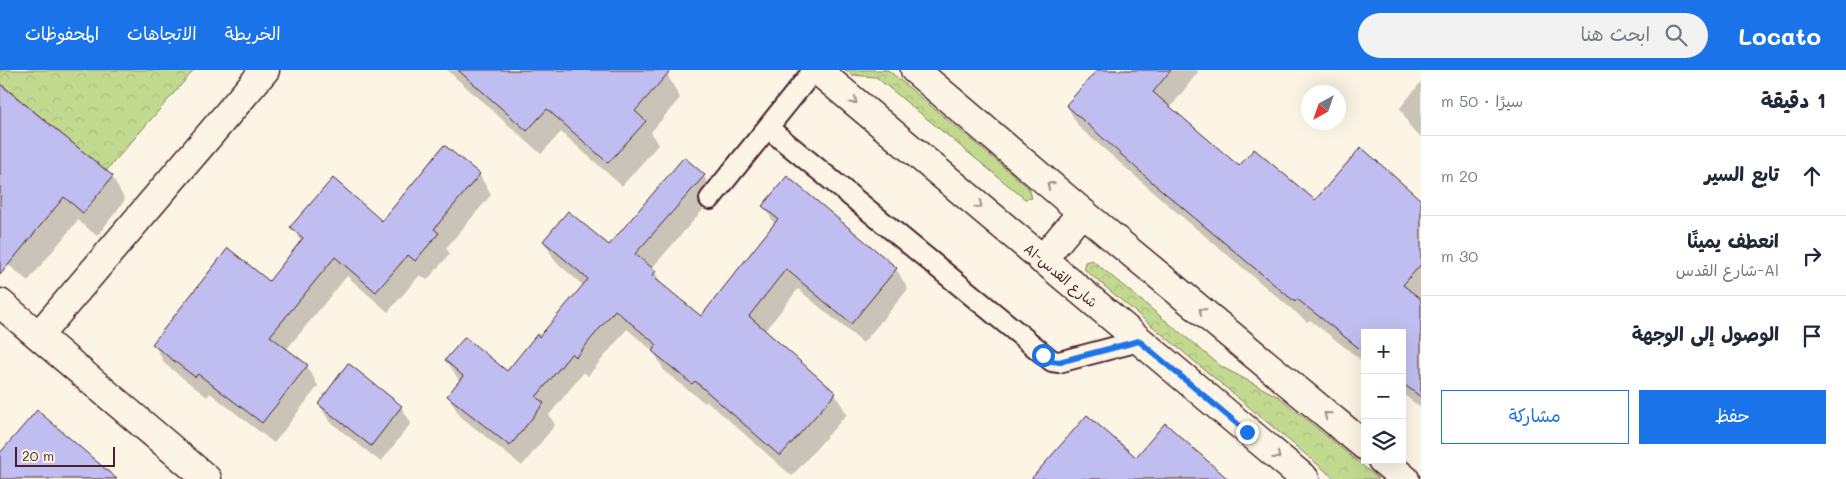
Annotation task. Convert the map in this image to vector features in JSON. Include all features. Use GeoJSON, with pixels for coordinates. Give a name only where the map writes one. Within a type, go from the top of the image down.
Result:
{"type":"FeatureCollection","features":[{"type":"Feature","properties":{"kind":"main road"},"geometry":{"type":"LineString","coordinates":[[39,336],[265,70]]}},
{"type":"Feature","properties":{"kind":"main road","name":"Al-شارع القدس"},"geometry":{"type":"LineString","coordinates":[[816,70],[1305,479]]}},
{"type":"Feature","properties":{"kind":"main road"},"geometry":{"type":"LineString","coordinates":[[915,70],[1082,212],[1361,443]]}},
{"type":"Feature","properties":{"kind":"main road"},"geometry":{"type":"LineString","coordinates":[[1042,260],[1082,212]]}},
{"type":"Feature","properties":{"kind":"main road"},"geometry":{"type":"LineString","coordinates":[[0,303],[207,479]]}},
{"type":"Feature","properties":{"kind":"main road"},"geometry":{"type":"LineString","coordinates":[[1387,464],[1405,479]]}},
{"type":"Feature","properties":{"kind":"lane"},"geometry":{"type":"LineString","coordinates":[[710,199],[816,70]]}},
{"type":"Feature","properties":{"kind":"lane"},"geometry":{"type":"LineString","coordinates":[[768,128],[1052,361],[1059,362],[1139,341]]}},
{"type":"Feature","properties":{"kind":"green space"},"geometry":{"type":"Polygon","coordinates":[[[0,70],[194,70],[106,171],[0,83],[0,70]]]}},
{"type":"Feature","properties":{"kind":"green space"},"geometry":{"type":"Polygon","coordinates":[[[845,70],[888,70],[1029,188],[1032,198],[1025,199],[876,77],[852,75],[845,70]]]}},
{"type":"Feature","properties":{"kind":"green space"},"geometry":{"type":"Polygon","coordinates":[[[1092,260],[1222,367],[1279,397],[1379,479],[1335,479],[1084,269],[1085,262],[1092,260]]]}},
{"type":"Feature","properties":{"kind":"building"},"geometry":{"type":"Polygon","coordinates":[[[458,70],[671,70],[635,111],[646,121],[608,163],[547,109],[527,131],[458,70]]]}},
{"type":"Feature","properties":{"kind":"building"},"geometry":{"type":"Polygon","coordinates":[[[1097,70],[1171,70],[1153,92],[1239,166],[1254,149],[1315,200],[1361,147],[1421,200],[1421,264],[1403,285],[1421,299],[1421,397],[1406,386],[1406,329],[1361,329],[1361,350],[1297,299],[1295,302],[1153,183],[1066,105],[1097,70]]]}},
{"type":"Feature","properties":{"kind":"building"},"geometry":{"type":"Polygon","coordinates":[[[0,84],[113,176],[83,213],[64,197],[0,275],[0,84]]]}},
{"type":"Feature","properties":{"kind":"building"},"geometry":{"type":"Polygon","coordinates":[[[444,145],[480,174],[434,229],[439,233],[415,261],[408,255],[376,292],[335,257],[270,336],[308,365],[262,423],[198,374],[195,377],[152,344],[228,248],[269,281],[303,238],[290,227],[333,178],[382,221],[444,145]]]}},
{"type":"Feature","properties":{"kind":"building"},"geometry":{"type":"Polygon","coordinates":[[[684,157],[705,175],[635,254],[656,271],[652,276],[701,316],[778,219],[762,206],[787,176],[897,268],[851,324],[786,269],[749,316],[836,393],[780,456],[695,381],[692,384],[652,351],[657,345],[615,310],[576,357],[572,353],[536,397],[544,403],[510,446],[447,396],[463,376],[445,360],[465,337],[507,371],[537,334],[539,337],[588,279],[543,241],[568,211],[609,245],[684,157]]]}},
{"type":"Feature","properties":{"kind":"building"},"geometry":{"type":"Polygon","coordinates":[[[348,363],[402,406],[371,446],[318,404],[348,363]]]}},
{"type":"Feature","properties":{"kind":"building"},"geometry":{"type":"Polygon","coordinates":[[[37,410],[117,479],[0,479],[0,453],[37,410]]]}},
{"type":"Feature","properties":{"kind":"building"},"geometry":{"type":"Polygon","coordinates":[[[1087,415],[1136,457],[1165,423],[1228,479],[1031,479],[1087,415]]]}},
{"type":"Feature","properties":{"kind":"route"},"geometry":{"type":"LineString","coordinates":[[1043,355],[1052,361],[1059,362],[1139,341],[1247,432]]}}]}
